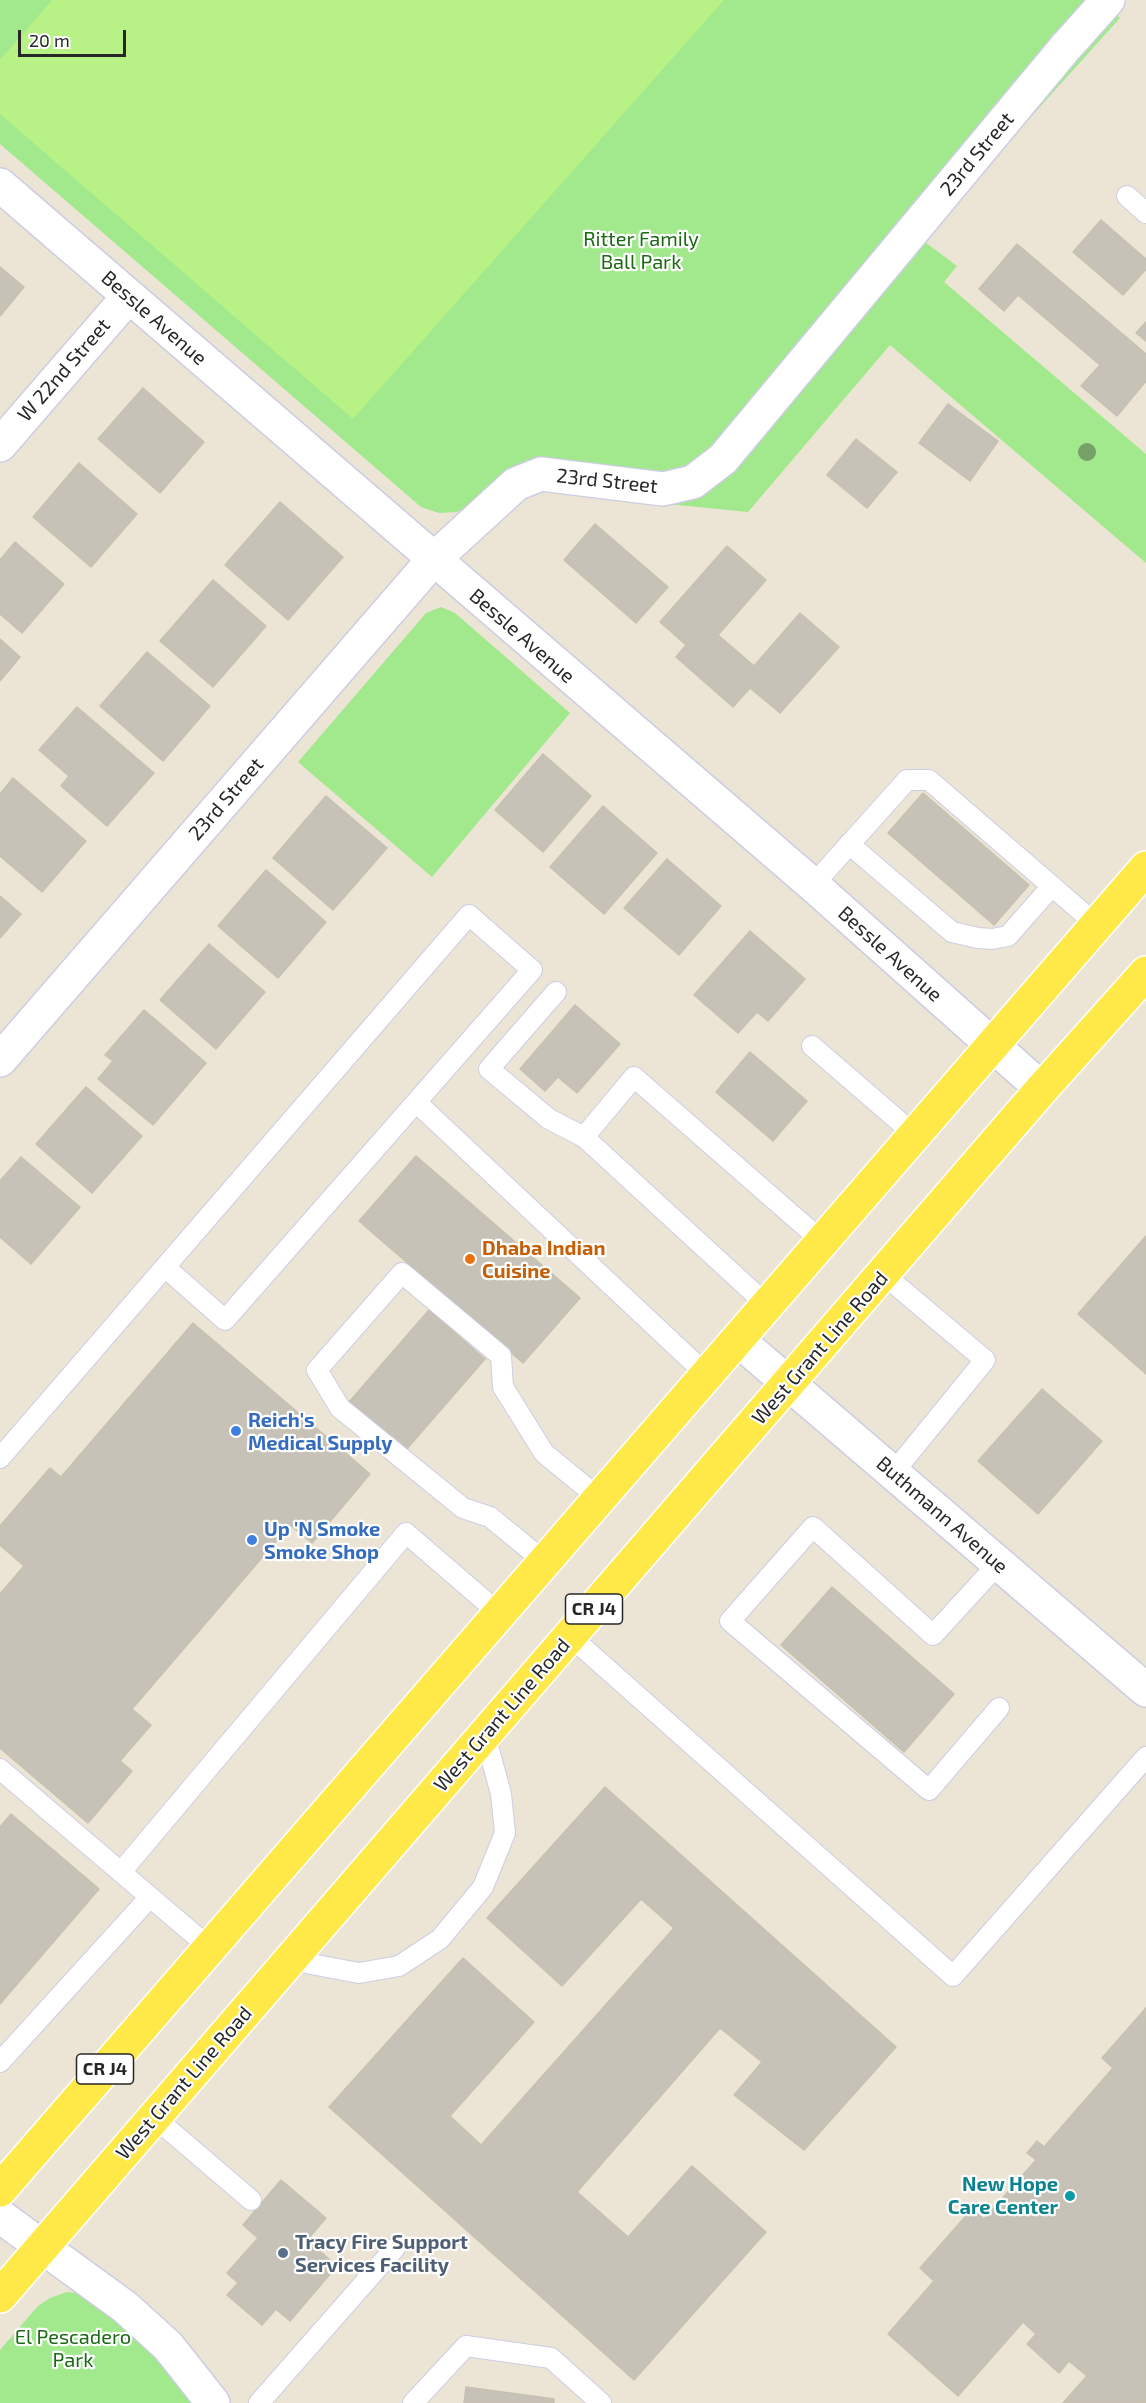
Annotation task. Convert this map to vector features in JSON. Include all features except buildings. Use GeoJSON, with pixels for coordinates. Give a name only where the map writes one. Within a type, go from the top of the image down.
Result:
{"type":"FeatureCollection","features":[{"type":"Feature","properties":{"kind":"main road","name":"CR J4"},"geometry":{"type":"LineString","coordinates":[[0,2190],[1146,868]]}},
{"type":"Feature","properties":{"kind":"main road","name":"West Grant Line Road"},"geometry":{"type":"LineString","coordinates":[[0,2296],[1042,1089],[1146,973]]}},
{"type":"Feature","properties":{"kind":"street","name":"23rd Street"},"geometry":{"type":"LineString","coordinates":[[0,1060],[433,560],[516,484],[540,474],[663,489],[693,482],[723,459],[1065,48],[1108,0]]}},
{"type":"Feature","properties":{"kind":"street","name":"Bessle Avenue"},"geometry":{"type":"LineString","coordinates":[[0,185],[813,885],[1042,1089]]}},
{"type":"Feature","properties":{"kind":"street","name":"W 22nd Street"},"geometry":{"type":"LineString","coordinates":[[0,445],[129,296]]}},
{"type":"Feature","properties":{"kind":"street","name":"Buthmann Avenue"},"geometry":{"type":"LineString","coordinates":[[738,1340],[1146,1690]]}},
{"type":"Feature","properties":{"kind":"street"},"geometry":{"type":"LineString","coordinates":[[0,2216],[125,2307],[168,2346],[213,2403]]}},
{"type":"Feature","properties":{"kind":"lane"},"geometry":{"type":"LineString","coordinates":[[1127,196],[1146,213]]}},
{"type":"Feature","properties":{"kind":"lane"},"geometry":{"type":"LineString","coordinates":[[813,885],[907,780],[928,780],[1097,925]]}},
{"type":"Feature","properties":{"kind":"lane"},"geometry":{"type":"LineString","coordinates":[[849,844],[952,932],[978,938],[992,939],[1008,936],[1052,886]]}},
{"type":"Feature","properties":{"kind":"lane"},"geometry":{"type":"LineString","coordinates":[[0,1458],[469,915],[532,970],[225,1320],[165,1268]]}},
{"type":"Feature","properties":{"kind":"lane"},"geometry":{"type":"LineString","coordinates":[[556,993],[489,1069],[549,1119],[584,1137],[768,1306]]}},
{"type":"Feature","properties":{"kind":"lane"},"geometry":{"type":"LineString","coordinates":[[812,1046],[915,1135]]}},
{"type":"Feature","properties":{"kind":"lane"},"geometry":{"type":"LineString","coordinates":[[584,1137],[634,1077],[824,1242]]}},
{"type":"Feature","properties":{"kind":"lane"},"geometry":{"type":"LineString","coordinates":[[416,1102],[707,1375]]}},
{"type":"Feature","properties":{"kind":"lane"},"geometry":{"type":"LineString","coordinates":[[545,1562],[490,1517],[463,1508],[340,1408],[317,1370],[402,1273],[501,1356],[503,1387],[544,1453],[600,1499]]}},
{"type":"Feature","properties":{"kind":"lane"},"geometry":{"type":"LineString","coordinates":[[883,1274],[985,1360],[893,1473]]}},
{"type":"Feature","properties":{"kind":"lane"},"geometry":{"type":"LineString","coordinates":[[999,1563],[933,1635],[813,1527],[730,1622],[929,1790],[999,1708]]}},
{"type":"Feature","properties":{"kind":"lane"},"geometry":{"type":"LineString","coordinates":[[121,1872],[406,1533],[500,1614]]}},
{"type":"Feature","properties":{"kind":"lane"},"geometry":{"type":"LineString","coordinates":[[570,1636],[953,1976],[1146,1757]]}},
{"type":"Feature","properties":{"kind":"lane"},"geometry":{"type":"LineString","coordinates":[[290,1960],[359,1973],[399,1966],[440,1939],[483,1887],[505,1833],[501,1794],[485,1735]]}},
{"type":"Feature","properties":{"kind":"lane"},"geometry":{"type":"LineString","coordinates":[[0,1769],[210,1948]]}},
{"type":"Feature","properties":{"kind":"lane"},"geometry":{"type":"LineString","coordinates":[[0,2062],[150,1897]]}},
{"type":"Feature","properties":{"kind":"lane"},"geometry":{"type":"LineString","coordinates":[[154,2117],[251,2200]]}},
{"type":"Feature","properties":{"kind":"lane"},"geometry":{"type":"LineString","coordinates":[[259,2403],[395,2248]]}},
{"type":"Feature","properties":{"kind":"lane"},"geometry":{"type":"LineString","coordinates":[[413,2403],[466,2346],[551,2358],[601,2403]]}},
{"type":"Feature","properties":{"kind":"green space","name":"Ritter Family Ball Park"},"geometry":{"type":"Polygon","coordinates":[[[0,0],[1100,0],[1120,18],[921,239],[957,266],[944,282],[1146,454],[1146,563],[890,345],[748,512],[557,493],[513,472],[478,501],[457,512],[439,513],[421,507],[0,144],[0,0]]]}},
{"type":"Feature","properties":{"kind":"green space"},"geometry":{"type":"Polygon","coordinates":[[[52,0],[724,0],[353,419],[0,114],[0,60],[52,0]]]}},
{"type":"Feature","properties":{"kind":"green space"},"geometry":{"type":"Polygon","coordinates":[[[441,607],[455,613],[570,713],[432,877],[298,762],[426,613],[441,607]]]}},
{"type":"Feature","properties":{"kind":"green space","name":"El Pescadero Park"},"geometry":{"type":"Polygon","coordinates":[[[67,2292],[86,2294],[160,2360],[197,2403],[0,2403],[0,2350],[38,2306],[50,2298],[67,2292]]]}},
{"type":"Feature","properties":{"kind":"place","name":"Dhaba Indian Cuisine"},"geometry":{"type":"Point","coordinates":[470,1259]}},
{"type":"Feature","properties":{"kind":"place","name":"Reich's Medical Supply"},"geometry":{"type":"Point","coordinates":[236,1431]}},
{"type":"Feature","properties":{"kind":"place","name":"Up 'N Smoke Smoke Shop"},"geometry":{"type":"Point","coordinates":[252,1540]}},
{"type":"Feature","properties":{"kind":"place","name":"New Hope Care Center"},"geometry":{"type":"Point","coordinates":[1070,2196]}},
{"type":"Feature","properties":{"kind":"place","name":"Tracy Fire Support Services Facility"},"geometry":{"type":"Point","coordinates":[283,2253]}}]}
